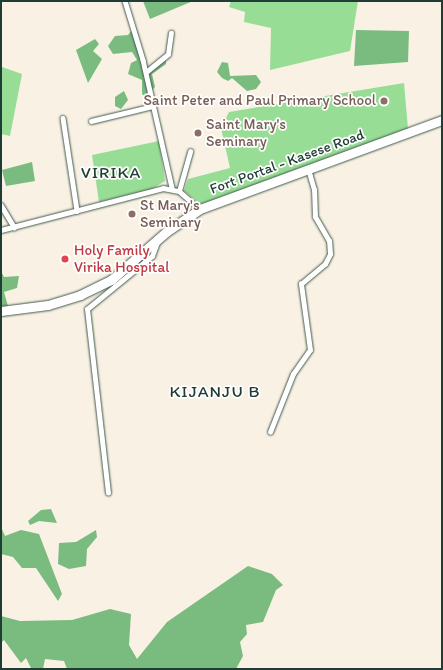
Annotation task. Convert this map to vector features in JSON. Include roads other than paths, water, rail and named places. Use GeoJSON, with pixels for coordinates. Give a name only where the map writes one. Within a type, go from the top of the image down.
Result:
{"type":"FeatureCollection","features":[{"type":"Feature","properties":{"kind":"highway","name":"Fort Portal - Kasese Road"},"geometry":{"type":"LineString","coordinates":[[1,311],[55,303],[98,288],[134,262],[158,239],[200,209],[442,120]]}},
{"type":"Feature","properties":{"kind":"street"},"geometry":{"type":"LineString","coordinates":[[125,1],[146,72],[172,188]]}},
{"type":"Feature","properties":{"kind":"street"},"geometry":{"type":"LineString","coordinates":[[146,72],[168,54],[171,33]]}},
{"type":"Feature","properties":{"kind":"street"},"geometry":{"type":"LineString","coordinates":[[91,121],[153,106]]}},
{"type":"Feature","properties":{"kind":"street"},"geometry":{"type":"LineString","coordinates":[[63,118],[77,211]]}},
{"type":"Feature","properties":{"kind":"street"},"geometry":{"type":"LineString","coordinates":[[180,191],[190,152]]}},
{"type":"Feature","properties":{"kind":"street"},"geometry":{"type":"LineString","coordinates":[[270,432],[293,374],[310,350],[301,284],[321,268],[330,254],[329,241],[315,217],[314,190],[308,169]]}},
{"type":"Feature","properties":{"kind":"street"},"geometry":{"type":"LineString","coordinates":[[1,230],[172,188],[180,191],[200,209]]}},
{"type":"Feature","properties":{"kind":"street"},"geometry":{"type":"LineString","coordinates":[[1,205],[14,227]]}},
{"type":"Feature","properties":{"kind":"street"},"geometry":{"type":"LineString","coordinates":[[108,493],[87,310],[152,256],[158,239]]}},
{"type":"Feature","properties":{"kind":"place","name":"Saint Peter and Paul Primary School"},"geometry":{"type":"Point","coordinates":[384,101]}},
{"type":"Feature","properties":{"kind":"place","name":"Saint Mary's Seminary"},"geometry":{"type":"Point","coordinates":[198,133]}},
{"type":"Feature","properties":{"kind":"place","name":"St Mary's Seminary"},"geometry":{"type":"Point","coordinates":[132,214]}},
{"type":"Feature","properties":{"kind":"place","name":"Holy Family Virika Hospital"},"geometry":{"type":"Point","coordinates":[65,259]}},
{"type":"Feature","properties":{"kind":"district","name":"VIRIKA"},"geometry":{"type":"Point","coordinates":[111,173]}},
{"type":"Feature","properties":{"kind":"district","name":"KIJANJU B"},"geometry":{"type":"Point","coordinates":[215,392]}}]}
